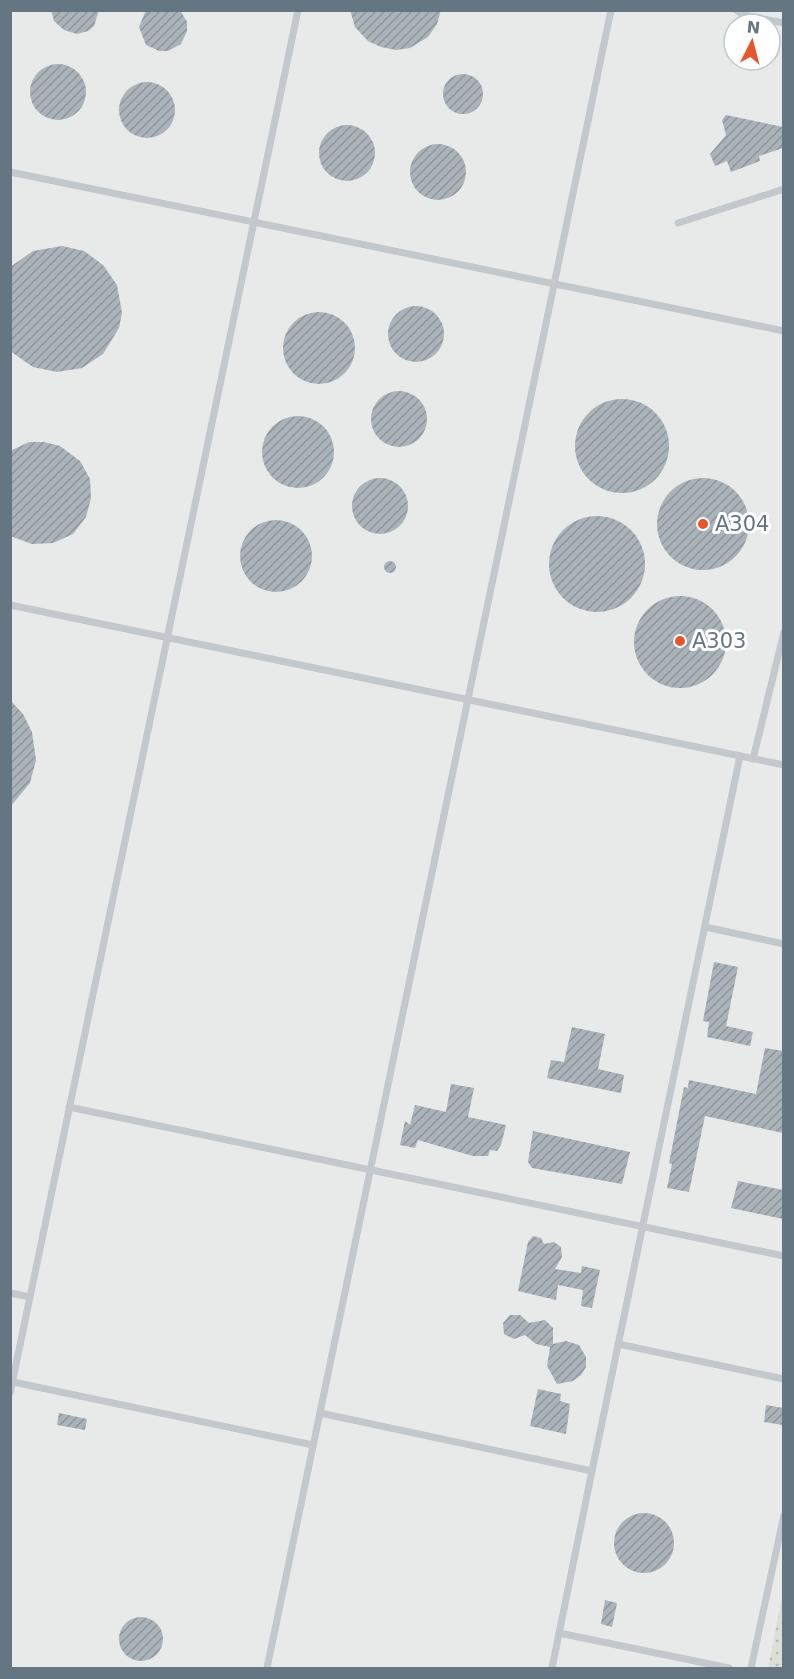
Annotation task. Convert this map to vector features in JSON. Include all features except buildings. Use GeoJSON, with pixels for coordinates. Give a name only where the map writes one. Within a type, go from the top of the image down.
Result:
{"type":"FeatureCollection","features":[{"type":"Feature","properties":{"kind":"lane"},"geometry":{"type":"LineString","coordinates":[[10,1393],[298,10]]}},
{"type":"Feature","properties":{"kind":"lane"},"geometry":{"type":"LineString","coordinates":[[267,1668],[611,10]]}},
{"type":"Feature","properties":{"kind":"lane"},"geometry":{"type":"LineString","coordinates":[[736,10],[743,15],[783,22]]}},
{"type":"Feature","properties":{"kind":"lane"},"geometry":{"type":"LineString","coordinates":[[10,172],[783,331]]}},
{"type":"Feature","properties":{"kind":"lane"},"geometry":{"type":"LineString","coordinates":[[678,223],[783,189]]}},
{"type":"Feature","properties":{"kind":"lane"},"geometry":{"type":"LineString","coordinates":[[10,604],[783,765]]}},
{"type":"Feature","properties":{"kind":"lane"},"geometry":{"type":"LineString","coordinates":[[753,759],[783,632]]}},
{"type":"Feature","properties":{"kind":"lane"},"geometry":{"type":"LineString","coordinates":[[552,1668],[740,756]]}},
{"type":"Feature","properties":{"kind":"lane"},"geometry":{"type":"LineString","coordinates":[[705,927],[783,944]]}},
{"type":"Feature","properties":{"kind":"lane"},"geometry":{"type":"LineString","coordinates":[[69,1107],[783,1256]]}},
{"type":"Feature","properties":{"kind":"lane"},"geometry":{"type":"LineString","coordinates":[[10,1293],[30,1297]]}},
{"type":"Feature","properties":{"kind":"lane"},"geometry":{"type":"LineString","coordinates":[[618,1344],[783,1379]]}},
{"type":"Feature","properties":{"kind":"lane"},"geometry":{"type":"LineString","coordinates":[[13,1382],[314,1445]]}},
{"type":"Feature","properties":{"kind":"lane"},"geometry":{"type":"LineString","coordinates":[[320,1413],[591,1471]]}},
{"type":"Feature","properties":{"kind":"lane"},"geometry":{"type":"LineString","coordinates":[[751,1668],[783,1515]]}},
{"type":"Feature","properties":{"kind":"lane"},"geometry":{"type":"LineString","coordinates":[[559,1633],[729,1668]]}},
{"type":"Feature","properties":{"kind":"shaded area"},"geometry":{"type":"Polygon","coordinates":[[[11,11],[783,11],[784,1592],[768,1668],[11,1668],[11,11]]]}},
{"type":"Feature","properties":{"kind":"shaded area"},"geometry":{"type":"Polygon","coordinates":[[[783,1592],[783,1668],[768,1668],[783,1592]]]}},
{"type":"Feature","properties":{"kind":"place","name":"A304"},"geometry":{"type":"Point","coordinates":[703,524]}},
{"type":"Feature","properties":{"kind":"place","name":"A303"},"geometry":{"type":"Point","coordinates":[680,641]}}]}
